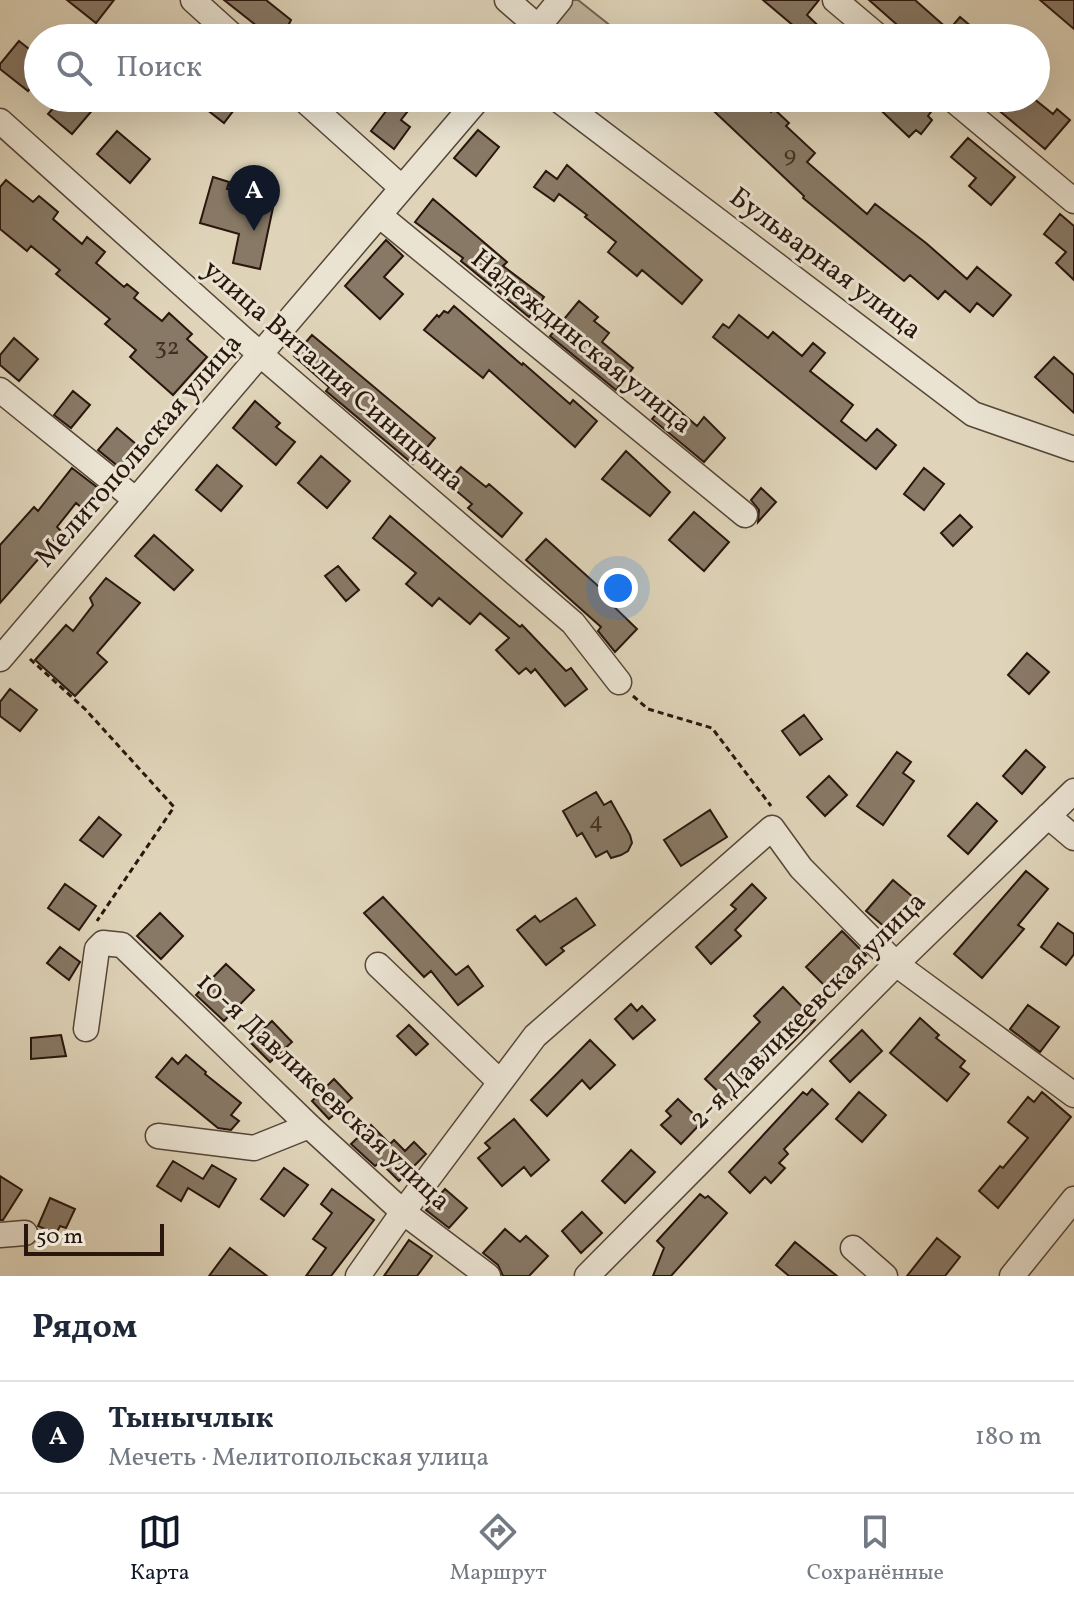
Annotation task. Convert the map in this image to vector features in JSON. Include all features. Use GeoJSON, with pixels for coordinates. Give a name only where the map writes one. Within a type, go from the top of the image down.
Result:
{"type":"FeatureCollection","features":[{"type":"Feature","properties":{"kind":"street"},"geometry":{"type":"LineString","coordinates":[[193,0],[220,24]]}},
{"type":"Feature","properties":{"kind":"street"},"geometry":{"type":"LineString","coordinates":[[507,0],[526,24]]}},
{"type":"Feature","properties":{"kind":"street"},"geometry":{"type":"LineString","coordinates":[[540,24],[560,0]]}},
{"type":"Feature","properties":{"kind":"street"},"geometry":{"type":"LineString","coordinates":[[835,0],[863,24]]}},
{"type":"Feature","properties":{"kind":"street"},"geometry":{"type":"LineString","coordinates":[[318,112],[402,188]]}},
{"type":"Feature","properties":{"kind":"street","name":"Мелитопольская улица"},"geometry":{"type":"LineString","coordinates":[[6,652],[467,112]]}},
{"type":"Feature","properties":{"kind":"street","name":"Бульварная улица"},"geometry":{"type":"LineString","coordinates":[[574,112],[973,414],[1074,449]]}},
{"type":"Feature","properties":{"kind":"street"},"geometry":{"type":"LineString","coordinates":[[968,112],[1074,201]]}},
{"type":"Feature","properties":{"kind":"street","name":"улица Виталия Синицына"},"geometry":{"type":"LineString","coordinates":[[0,121],[261,355],[573,623],[619,682]]}},
{"type":"Feature","properties":{"kind":"street","name":"Надеждинская улица"},"geometry":{"type":"LineString","coordinates":[[379,215],[745,515]]}},
{"type":"Feature","properties":{"kind":"street"},"geometry":{"type":"LineString","coordinates":[[0,390],[136,500]]}},
{"type":"Feature","properties":{"kind":"street","name":"2-я Давликеевская улица"},"geometry":{"type":"LineString","coordinates":[[587,1276],[896,964],[1074,791]]}},
{"type":"Feature","properties":{"kind":"street"},"geometry":{"type":"LineString","coordinates":[[1048,816],[1074,838]]}},
{"type":"Feature","properties":{"kind":"street"},"geometry":{"type":"LineString","coordinates":[[358,1276],[535,1036],[772,828],[801,868],[896,964],[1074,1095]]}},
{"type":"Feature","properties":{"kind":"street"},"geometry":{"type":"LineString","coordinates":[[86,1029],[97,949],[113,944]]}},
{"type":"Feature","properties":{"kind":"street","name":"10-я Давликеевская улица"},"geometry":{"type":"LineString","coordinates":[[113,944],[403,1212],[488,1276]]}},
{"type":"Feature","properties":{"kind":"street"},"geometry":{"type":"LineString","coordinates":[[378,965],[500,1082]]}},
{"type":"Feature","properties":{"kind":"street"},"geometry":{"type":"LineString","coordinates":[[158,1136],[254,1148],[309,1126]]}},
{"type":"Feature","properties":{"kind":"street"},"geometry":{"type":"LineString","coordinates":[[1012,1276],[1074,1199]]}},
{"type":"Feature","properties":{"kind":"street"},"geometry":{"type":"LineString","coordinates":[[0,1235],[25,1233]]}},
{"type":"Feature","properties":{"kind":"street"},"geometry":{"type":"LineString","coordinates":[[853,1248],[885,1276]]}},
{"type":"Feature","properties":{"kind":"path"},"geometry":{"type":"LineString","coordinates":[[6,652],[85,709],[174,807],[95,925],[113,944]]}},
{"type":"Feature","properties":{"kind":"path"},"geometry":{"type":"LineString","coordinates":[[648,709],[712,728],[771,804],[772,828]]}},
{"type":"Feature","properties":{"kind":"shaded area"},"geometry":{"type":"Polygon","coordinates":[[[572,0],[578,0],[608,24],[553,24],[572,0]]]}},
{"type":"Feature","properties":{"kind":"building"},"geometry":{"type":"Polygon","coordinates":[[[67,0],[114,0],[96,23],[67,0]]]}},
{"type":"Feature","properties":{"kind":"building"},"geometry":{"type":"Polygon","coordinates":[[[224,0],[266,0],[291,20],[289,24],[254,24],[224,0]]]}},
{"type":"Feature","properties":{"kind":"building"},"geometry":{"type":"Polygon","coordinates":[[[763,0],[819,0],[807,15],[816,24],[791,24],[763,0]]]}},
{"type":"Feature","properties":{"kind":"building"},"geometry":{"type":"Polygon","coordinates":[[[869,0],[915,0],[942,24],[896,24],[869,0]]]}},
{"type":"Feature","properties":{"kind":"building"},"geometry":{"type":"Polygon","coordinates":[[[1040,0],[1074,0],[1074,29],[1040,0]]]}},
{"type":"Feature","properties":{"kind":"building"},"geometry":{"type":"Polygon","coordinates":[[[960,17],[968,24],[954,24],[960,17]]]}},
{"type":"Feature","properties":{"kind":"building"},"geometry":{"type":"Polygon","coordinates":[[[19,41],[24,45],[24,88],[0,69],[0,64],[19,41]]]}},
{"type":"Feature","properties":{"kind":"building"},"geometry":{"type":"Polygon","coordinates":[[[1057,109],[1070,120],[1045,149],[1001,112],[1053,114],[1057,109]]]}},
{"type":"Feature","properties":{"kind":"building"},"geometry":{"type":"Polygon","coordinates":[[[50,112],[91,112],[72,134],[48,114],[50,112]]]}},
{"type":"Feature","properties":{"kind":"building"},"geometry":{"type":"Polygon","coordinates":[[[210,112],[232,112],[224,123],[210,112]]]}},
{"type":"Feature","properties":{"kind":"building"},"geometry":{"type":"Polygon","coordinates":[[[385,112],[407,112],[401,120],[410,127],[394,149],[371,131],[385,112]]]}},
{"type":"Feature","properties":{"kind":"building"},"geometry":{"type":"Polygon","coordinates":[[[715,112],[777,112],[789,123],[786,126],[815,153],[807,162],[867,214],[875,204],[967,279],[977,267],[1011,295],[993,316],[977,303],[970,312],[945,291],[938,299],[910,275],[904,281],[804,196],[715,112]]]}},
{"type":"Feature","properties":{"kind":"building"},"geometry":{"type":"Polygon","coordinates":[[[883,112],[931,112],[928,116],[932,120],[921,134],[916,130],[909,137],[883,112]]]}},
{"type":"Feature","properties":{"kind":"building"},"geometry":{"type":"Polygon","coordinates":[[[478,130],[499,147],[476,176],[454,158],[478,130]]]}},
{"type":"Feature","properties":{"kind":"building"},"geometry":{"type":"Polygon","coordinates":[[[117,131],[150,159],[130,183],[97,154],[117,131]]]}},
{"type":"Feature","properties":{"kind":"building"},"geometry":{"type":"Polygon","coordinates":[[[968,138],[1015,177],[991,205],[969,186],[976,178],[951,157],[968,138]]]}},
{"type":"Feature","properties":{"kind":"building"},"geometry":{"type":"Polygon","coordinates":[[[567,165],[702,280],[682,304],[642,270],[637,276],[608,252],[616,242],[585,217],[587,215],[559,194],[554,201],[534,187],[546,171],[557,179],[567,165]]]}},
{"type":"Feature","properties":{"kind":"building"},"geometry":{"type":"Polygon","coordinates":[[[213,177],[229,182],[227,189],[275,198],[260,269],[233,263],[239,234],[200,223],[213,177]]]}},
{"type":"Feature","properties":{"kind":"building"},"geometry":{"type":"Polygon","coordinates":[[[6,180],[33,202],[39,196],[58,212],[53,219],[82,244],[87,237],[105,252],[96,263],[124,287],[127,284],[138,293],[134,298],[162,321],[169,313],[192,334],[187,339],[207,357],[173,395],[130,357],[136,350],[105,324],[110,319],[56,274],[60,270],[31,246],[27,251],[0,229],[0,187],[6,180]]]}},
{"type":"Feature","properties":{"kind":"building"},"geometry":{"type":"Polygon","coordinates":[[[433,199],[507,262],[503,266],[544,297],[529,317],[461,261],[463,258],[415,222],[433,199]]]}},
{"type":"Feature","properties":{"kind":"building"},"geometry":{"type":"Polygon","coordinates":[[[1060,214],[1074,226],[1074,280],[1056,263],[1066,252],[1044,234],[1060,214]]]}},
{"type":"Feature","properties":{"kind":"building"},"geometry":{"type":"Polygon","coordinates":[[[386,240],[403,256],[384,277],[403,294],[380,319],[345,286],[386,240]]]}},
{"type":"Feature","properties":{"kind":"building"},"geometry":{"type":"Polygon","coordinates":[[[579,301],[598,317],[594,321],[609,333],[602,342],[633,368],[616,390],[550,336],[579,301]]]}},
{"type":"Feature","properties":{"kind":"building"},"geometry":{"type":"Polygon","coordinates":[[[454,306],[570,404],[573,400],[597,421],[575,447],[489,370],[483,378],[424,330],[437,315],[439,317],[444,311],[448,313],[454,306]]]}},
{"type":"Feature","properties":{"kind":"building"},"geometry":{"type":"Polygon","coordinates":[[[739,315],[768,338],[773,332],[802,356],[813,343],[825,353],[810,371],[853,405],[841,421],[866,441],[877,429],[896,445],[876,469],[713,337],[723,324],[729,328],[739,315]]]}},
{"type":"Feature","properties":{"kind":"building"},"geometry":{"type":"Polygon","coordinates":[[[312,335],[435,438],[413,464],[326,391],[329,387],[294,356],[312,335]]]}},
{"type":"Feature","properties":{"kind":"building"},"geometry":{"type":"Polygon","coordinates":[[[14,338],[38,359],[19,381],[0,365],[0,355],[14,338]]]}},
{"type":"Feature","properties":{"kind":"building"},"geometry":{"type":"Polygon","coordinates":[[[1054,357],[1074,375],[1074,413],[1035,377],[1054,357]]]}},
{"type":"Feature","properties":{"kind":"building"},"geometry":{"type":"Polygon","coordinates":[[[73,391],[90,405],[71,428],[54,415],[73,391]]]}},
{"type":"Feature","properties":{"kind":"building"},"geometry":{"type":"Polygon","coordinates":[[[255,401],[280,423],[276,427],[295,442],[276,465],[233,428],[255,401]]]}},
{"type":"Feature","properties":{"kind":"building"},"geometry":{"type":"Polygon","coordinates":[[[668,401],[697,426],[704,417],[725,438],[704,462],[652,419],[668,401]]]}},
{"type":"Feature","properties":{"kind":"building"},"geometry":{"type":"Polygon","coordinates":[[[117,428],[137,445],[119,467],[98,450],[117,428]]]}},
{"type":"Feature","properties":{"kind":"building"},"geometry":{"type":"Polygon","coordinates":[[[626,451],[670,492],[650,516],[602,479],[626,451]]]}},
{"type":"Feature","properties":{"kind":"building"},"geometry":{"type":"Polygon","coordinates":[[[321,456],[350,481],[327,508],[298,483],[321,456]]]}},
{"type":"Feature","properties":{"kind":"building"},"geometry":{"type":"Polygon","coordinates":[[[217,465],[242,486],[221,511],[196,490],[217,465]]]}},
{"type":"Feature","properties":{"kind":"building"},"geometry":{"type":"Polygon","coordinates":[[[461,467],[486,487],[489,484],[522,513],[502,537],[468,508],[472,504],[447,483],[461,467]]]}},
{"type":"Feature","properties":{"kind":"building"},"geometry":{"type":"Polygon","coordinates":[[[72,468],[98,488],[82,508],[76,503],[57,527],[62,532],[0,603],[0,545],[34,507],[38,511],[72,468]]]}},
{"type":"Feature","properties":{"kind":"building"},"geometry":{"type":"Polygon","coordinates":[[[924,468],[944,484],[924,510],[904,494],[924,468]]]}},
{"type":"Feature","properties":{"kind":"building"},"geometry":{"type":"Polygon","coordinates":[[[761,488],[776,502],[758,522],[759,510],[751,500],[761,488]]]}},
{"type":"Feature","properties":{"kind":"building"},"geometry":{"type":"Polygon","coordinates":[[[694,512],[729,542],[704,571],[669,540],[694,512]]]}},
{"type":"Feature","properties":{"kind":"building"},"geometry":{"type":"Polygon","coordinates":[[[960,515],[972,527],[953,546],[941,533],[960,515]]]}},
{"type":"Feature","properties":{"kind":"building"},"geometry":{"type":"Polygon","coordinates":[[[390,516],[520,627],[522,625],[566,671],[571,668],[587,689],[565,706],[535,669],[531,673],[526,668],[519,674],[496,650],[509,638],[480,613],[470,624],[439,598],[432,606],[406,584],[416,573],[373,538],[390,516]]]}},
{"type":"Feature","properties":{"kind":"building"},"geometry":{"type":"Polygon","coordinates":[[[154,535],[193,570],[174,590],[135,556],[154,535]]]}},
{"type":"Feature","properties":{"kind":"building"},"geometry":{"type":"Polygon","coordinates":[[[546,539],[607,594],[604,597],[637,629],[615,652],[598,631],[601,627],[526,560],[546,539]]]}},
{"type":"Feature","properties":{"kind":"building"},"geometry":{"type":"Polygon","coordinates":[[[338,566],[359,590],[346,601],[325,576],[338,566]]]}},
{"type":"Feature","properties":{"kind":"building"},"geometry":{"type":"Polygon","coordinates":[[[106,578],[140,603],[97,653],[107,662],[75,696],[35,660],[66,625],[73,631],[93,605],[90,598],[106,578]]]}},
{"type":"Feature","properties":{"kind":"building"},"geometry":{"type":"Polygon","coordinates":[[[1027,653],[1049,672],[1029,694],[1008,675],[1027,653]]]}},
{"type":"Feature","properties":{"kind":"building"},"geometry":{"type":"Polygon","coordinates":[[[10,689],[37,710],[20,731],[0,716],[0,702],[10,689]]]}},
{"type":"Feature","properties":{"kind":"building"},"geometry":{"type":"Polygon","coordinates":[[[804,715],[822,739],[800,755],[782,731],[804,715]]]}},
{"type":"Feature","properties":{"kind":"building"},"geometry":{"type":"Polygon","coordinates":[[[1026,750],[1045,767],[1022,794],[1003,776],[1026,750]]]}},
{"type":"Feature","properties":{"kind":"building"},"geometry":{"type":"Polygon","coordinates":[[[897,752],[911,762],[903,773],[914,781],[883,825],[857,806],[897,752]]]}},
{"type":"Feature","properties":{"kind":"building"},"geometry":{"type":"Polygon","coordinates":[[[829,776],[847,795],[825,816],[807,797],[829,776]]]}},
{"type":"Feature","properties":{"kind":"building"},"geometry":{"type":"Polygon","coordinates":[[[596,792],[604,805],[611,801],[630,835],[632,843],[628,851],[621,855],[611,858],[607,851],[596,857],[582,833],[577,836],[563,811],[596,792]]]}},
{"type":"Feature","properties":{"kind":"building"},"geometry":{"type":"Polygon","coordinates":[[[977,803],[997,821],[968,854],[948,836],[977,803]]]}},
{"type":"Feature","properties":{"kind":"building"},"geometry":{"type":"Polygon","coordinates":[[[710,810],[727,837],[681,866],[664,840],[710,810]]]}},
{"type":"Feature","properties":{"kind":"building"},"geometry":{"type":"Polygon","coordinates":[[[99,817],[121,835],[103,857],[80,840],[99,817]]]}},
{"type":"Feature","properties":{"kind":"building"},"geometry":{"type":"Polygon","coordinates":[[[1026,871],[1048,889],[1018,925],[1024,929],[982,978],[954,954],[1026,871]]]}},
{"type":"Feature","properties":{"kind":"building"},"geometry":{"type":"Polygon","coordinates":[[[893,880],[920,903],[910,915],[904,909],[886,928],[866,911],[893,880]]]}},
{"type":"Feature","properties":{"kind":"building"},"geometry":{"type":"Polygon","coordinates":[[[65,884],[96,906],[79,930],[48,908],[65,884]]]}},
{"type":"Feature","properties":{"kind":"building"},"geometry":{"type":"Polygon","coordinates":[[[752,884],[766,898],[735,930],[741,936],[711,964],[696,947],[736,909],[731,905],[752,884]]]}},
{"type":"Feature","properties":{"kind":"building"},"geometry":{"type":"Polygon","coordinates":[[[383,897],[456,975],[468,966],[483,986],[458,1005],[431,971],[424,977],[364,913],[383,897]]]}},
{"type":"Feature","properties":{"kind":"building"},"geometry":{"type":"Polygon","coordinates":[[[576,898],[595,925],[561,948],[564,951],[546,965],[517,930],[535,916],[540,922],[576,898]]]}},
{"type":"Feature","properties":{"kind":"building"},"geometry":{"type":"Polygon","coordinates":[[[160,913],[183,936],[161,959],[137,936],[160,913]]]}},
{"type":"Feature","properties":{"kind":"building"},"geometry":{"type":"Polygon","coordinates":[[[1058,923],[1074,934],[1074,954],[1066,965],[1041,947],[1058,923]]]}},
{"type":"Feature","properties":{"kind":"building"},"geometry":{"type":"Polygon","coordinates":[[[842,931],[866,955],[847,974],[843,969],[825,986],[806,967],[842,931]]]}},
{"type":"Feature","properties":{"kind":"building"},"geometry":{"type":"Polygon","coordinates":[[[60,947],[80,962],[69,980],[47,963],[60,947]]]}},
{"type":"Feature","properties":{"kind":"building"},"geometry":{"type":"Polygon","coordinates":[[[226,964],[254,990],[224,1021],[196,995],[226,964]]]}},
{"type":"Feature","properties":{"kind":"building"},"geometry":{"type":"Polygon","coordinates":[[[783,987],[815,1020],[786,1049],[783,1046],[729,1102],[705,1079],[760,1022],[754,1016],[783,987]]]}},
{"type":"Feature","properties":{"kind":"building"},"geometry":{"type":"Polygon","coordinates":[[[631,1004],[637,1011],[642,1006],[655,1020],[633,1039],[615,1019],[631,1004]]]}},
{"type":"Feature","properties":{"kind":"building"},"geometry":{"type":"Polygon","coordinates":[[[1028,1005],[1059,1027],[1040,1052],[1010,1029],[1028,1005]]]}},
{"type":"Feature","properties":{"kind":"building"},"geometry":{"type":"Polygon","coordinates":[[[920,1018],[939,1035],[936,1038],[965,1061],[960,1067],[969,1074],[947,1101],[890,1053],[920,1018]]]}},
{"type":"Feature","properties":{"kind":"building"},"geometry":{"type":"Polygon","coordinates":[[[272,1021],[292,1042],[270,1062],[250,1042],[272,1021]]]}},
{"type":"Feature","properties":{"kind":"building"},"geometry":{"type":"Polygon","coordinates":[[[409,1025],[428,1044],[416,1055],[397,1036],[409,1025]]]}},
{"type":"Feature","properties":{"kind":"building"},"geometry":{"type":"Polygon","coordinates":[[[862,1030],[882,1051],[850,1082],[830,1061],[862,1030]]]}},
{"type":"Feature","properties":{"kind":"building"},"geometry":{"type":"Polygon","coordinates":[[[61,1035],[66,1056],[31,1059],[31,1038],[61,1035]]]}},
{"type":"Feature","properties":{"kind":"building"},"geometry":{"type":"Polygon","coordinates":[[[590,1040],[615,1065],[590,1089],[582,1080],[547,1116],[531,1100],[590,1040]]]}},
{"type":"Feature","properties":{"kind":"building"},"geometry":{"type":"Polygon","coordinates":[[[186,1055],[241,1103],[231,1115],[239,1121],[231,1130],[218,1128],[156,1077],[172,1058],[178,1064],[186,1055]]]}},
{"type":"Feature","properties":{"kind":"building"},"geometry":{"type":"Polygon","coordinates":[[[334,1079],[352,1098],[329,1119],[312,1101],[334,1079]]]}},
{"type":"Feature","properties":{"kind":"building"},"geometry":{"type":"Polygon","coordinates":[[[812,1089],[828,1104],[784,1149],[788,1154],[779,1163],[785,1168],[771,1183],[765,1177],[750,1193],[729,1172],[803,1092],[807,1095],[812,1089]]]}},
{"type":"Feature","properties":{"kind":"building"},"geometry":{"type":"Polygon","coordinates":[[[859,1092],[886,1115],[862,1142],[836,1119],[859,1092]]]}},
{"type":"Feature","properties":{"kind":"building"},"geometry":{"type":"Polygon","coordinates":[[[1042,1092],[1071,1117],[998,1208],[979,1191],[1028,1138],[1008,1122],[1028,1097],[1034,1102],[1042,1092]]]}},
{"type":"Feature","properties":{"kind":"building"},"geometry":{"type":"Polygon","coordinates":[[[678,1099],[702,1122],[681,1144],[661,1125],[671,1116],[666,1111],[678,1099]]]}},
{"type":"Feature","properties":{"kind":"building"},"geometry":{"type":"Polygon","coordinates":[[[514,1119],[549,1160],[531,1176],[524,1167],[502,1186],[478,1158],[490,1148],[485,1143],[514,1119]]]}},
{"type":"Feature","properties":{"kind":"building"},"geometry":{"type":"Polygon","coordinates":[[[371,1125],[390,1144],[394,1140],[405,1151],[414,1142],[426,1154],[399,1181],[380,1162],[375,1166],[351,1144],[371,1125]]]}},
{"type":"Feature","properties":{"kind":"building"},"geometry":{"type":"Polygon","coordinates":[[[631,1150],[655,1172],[625,1203],[602,1181],[631,1150]]]}},
{"type":"Feature","properties":{"kind":"building"},"geometry":{"type":"Polygon","coordinates":[[[173,1161],[203,1179],[212,1165],[236,1179],[219,1207],[188,1188],[181,1201],[157,1186],[173,1161]]]}},
{"type":"Feature","properties":{"kind":"building"},"geometry":{"type":"Polygon","coordinates":[[[284,1168],[308,1185],[284,1216],[261,1199],[284,1168]]]}},
{"type":"Feature","properties":{"kind":"building"},"geometry":{"type":"Polygon","coordinates":[[[0,1176],[22,1190],[3,1220],[0,1220],[0,1176]]]}},
{"type":"Feature","properties":{"kind":"building"},"geometry":{"type":"Polygon","coordinates":[[[332,1189],[374,1220],[331,1276],[306,1276],[326,1248],[313,1239],[332,1213],[321,1204],[332,1189]]]}},
{"type":"Feature","properties":{"kind":"building"},"geometry":{"type":"Polygon","coordinates":[[[445,1189],[467,1208],[449,1228],[426,1210],[445,1189]]]}},
{"type":"Feature","properties":{"kind":"building"},"geometry":{"type":"Polygon","coordinates":[[[700,1194],[705,1198],[708,1196],[727,1213],[671,1276],[653,1276],[664,1248],[657,1241],[700,1194]]]}},
{"type":"Feature","properties":{"kind":"building"},"geometry":{"type":"Polygon","coordinates":[[[50,1198],[75,1209],[66,1228],[60,1226],[56,1234],[38,1226],[50,1198]]]}},
{"type":"Feature","properties":{"kind":"building"},"geometry":{"type":"Polygon","coordinates":[[[582,1212],[602,1233],[581,1253],[562,1231],[582,1212]]]}},
{"type":"Feature","properties":{"kind":"building"},"geometry":{"type":"Polygon","coordinates":[[[505,1229],[520,1242],[526,1236],[548,1256],[529,1276],[503,1276],[498,1265],[483,1253],[505,1229]]]}},
{"type":"Feature","properties":{"kind":"building"},"geometry":{"type":"Polygon","coordinates":[[[937,1238],[960,1257],[945,1276],[907,1276],[937,1238]]]}},
{"type":"Feature","properties":{"kind":"building"},"geometry":{"type":"Polygon","coordinates":[[[409,1240],[432,1256],[417,1276],[384,1276],[409,1240]]]}},
{"type":"Feature","properties":{"kind":"building"},"geometry":{"type":"Polygon","coordinates":[[[795,1242],[837,1276],[789,1276],[776,1265],[795,1242]]]}},
{"type":"Feature","properties":{"kind":"building"},"geometry":{"type":"Polygon","coordinates":[[[230,1248],[267,1276],[209,1276],[230,1248]]]}},
{"type":"Feature","properties":{"kind":"place","name":"Тынычлык"},"geometry":{"type":"Point","coordinates":[254,231]}}]}
